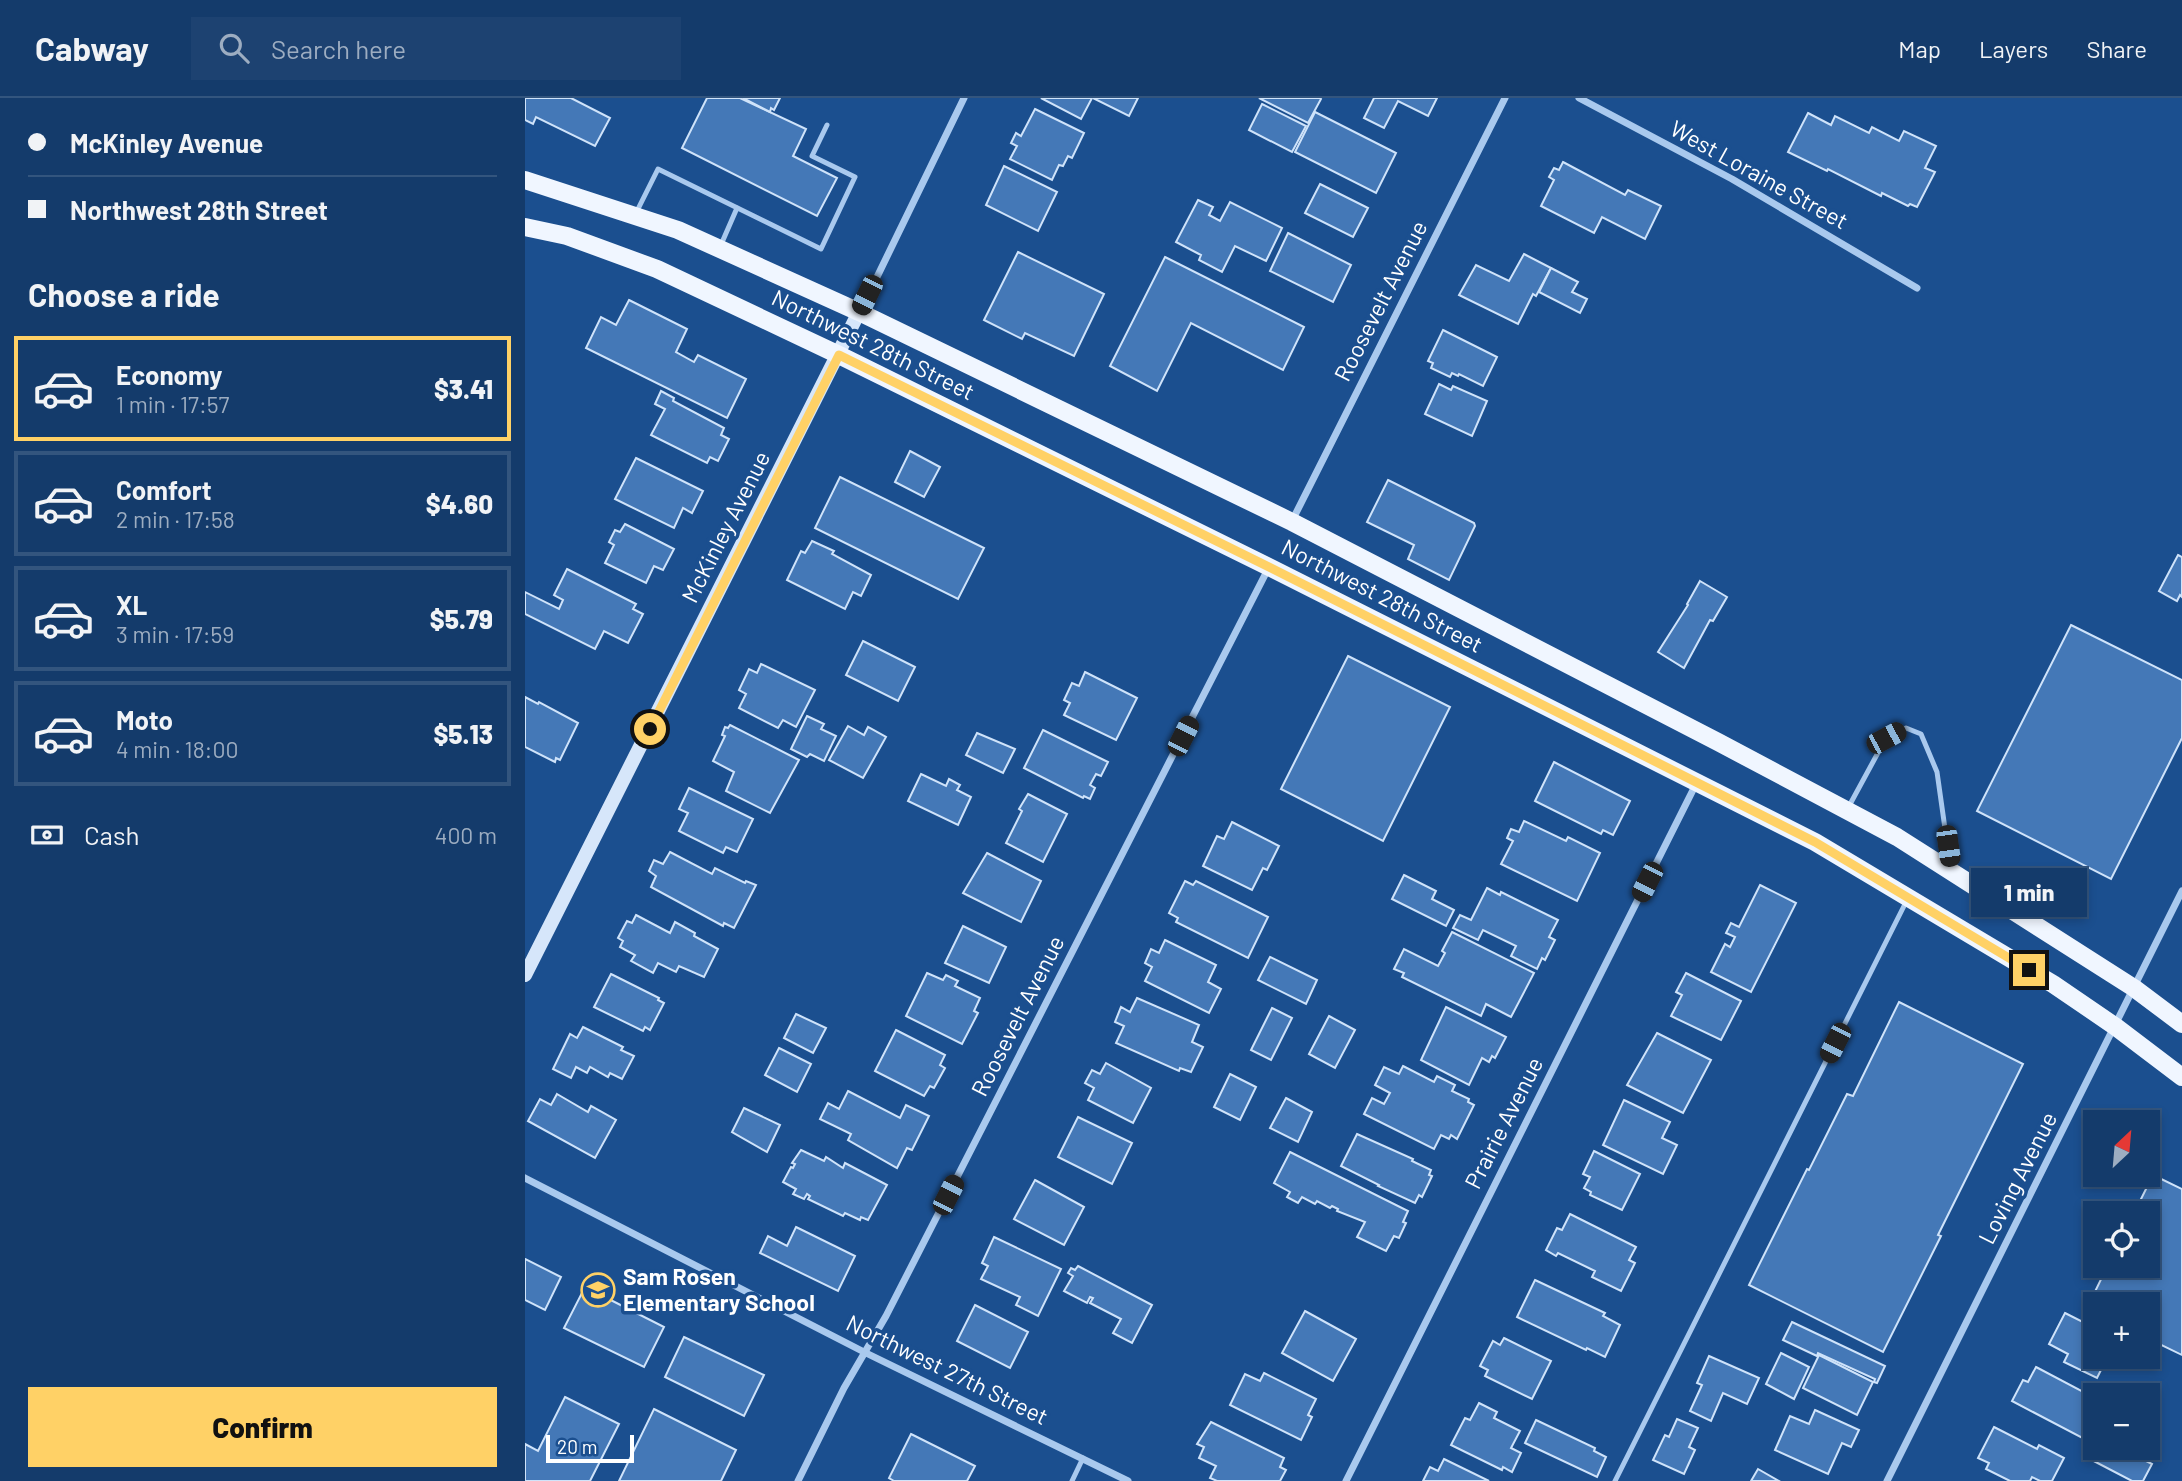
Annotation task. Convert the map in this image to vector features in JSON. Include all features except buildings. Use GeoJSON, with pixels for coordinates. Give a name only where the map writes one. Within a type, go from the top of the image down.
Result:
{"type":"FeatureCollection","features":[{"type":"Feature","properties":{"kind":"main road","name":"Northwest 28th Street"},"geometry":{"type":"LineString","coordinates":[[525,180],[678,230],[719,248],[859,312],[1292,522],[1897,837],[2134,988],[2182,1024]]}},
{"type":"Feature","properties":{"kind":"main road","name":"Northwest 28th Street"},"geometry":{"type":"LineString","coordinates":[[525,227],[567,236],[657,269],[839,355],[1269,567],[1815,842],[2053,984],[2182,1077]]}},
{"type":"Feature","properties":{"kind":"street","name":"McKinley Avenue"},"geometry":{"type":"LineString","coordinates":[[525,975],[839,355],[964,98]]}},
{"type":"Feature","properties":{"kind":"street","name":"Roosevelt Avenue"},"geometry":{"type":"LineString","coordinates":[[1292,522],[1504,98]]}},
{"type":"Feature","properties":{"kind":"street","name":"West Loraine Street"},"geometry":{"type":"LineString","coordinates":[[1579,98],[1732,179],[1917,288]]}},
{"type":"Feature","properties":{"kind":"street","name":"Roosevelt Avenue"},"geometry":{"type":"LineString","coordinates":[[798,1481],[1269,567]]}},
{"type":"Feature","properties":{"kind":"street","name":"Prairie Avenue"},"geometry":{"type":"LineString","coordinates":[[1346,1481],[1697,782]]}},
{"type":"Feature","properties":{"kind":"street","name":"Loving Avenue"},"geometry":{"type":"LineString","coordinates":[[1887,1481],[2182,891]]}},
{"type":"Feature","properties":{"kind":"street","name":"Northwest 27th Street"},"geometry":{"type":"LineString","coordinates":[[525,1178],[866,1353],[1128,1481]]}},
{"type":"Feature","properties":{"kind":"lane"},"geometry":{"type":"LineString","coordinates":[[635,216],[658,169],[821,249],[855,177],[812,156],[827,125]]}},
{"type":"Feature","properties":{"kind":"lane"},"geometry":{"type":"LineString","coordinates":[[719,248],[737,208]]}},
{"type":"Feature","properties":{"kind":"lane"},"geometry":{"type":"LineString","coordinates":[[1846,810],[1886,738],[1906,728],[1921,734],[1937,772],[1951,870]]}},
{"type":"Feature","properties":{"kind":"lane"},"geometry":{"type":"LineString","coordinates":[[1615,1481],[1908,897]]}},
{"type":"Feature","properties":{"kind":"lane"},"geometry":{"type":"LineString","coordinates":[[1072,1481],[1083,1458]]}},
{"type":"Feature","properties":{"kind":"place","name":"Sam Rosen Elementary School"},"geometry":{"type":"Point","coordinates":[598,1290]}},
{"type":"Feature","properties":{"kind":"route"},"geometry":{"type":"LineString","coordinates":[[650,729],[839,355],[1269,567],[1815,842],[2029,970]]}}]}
